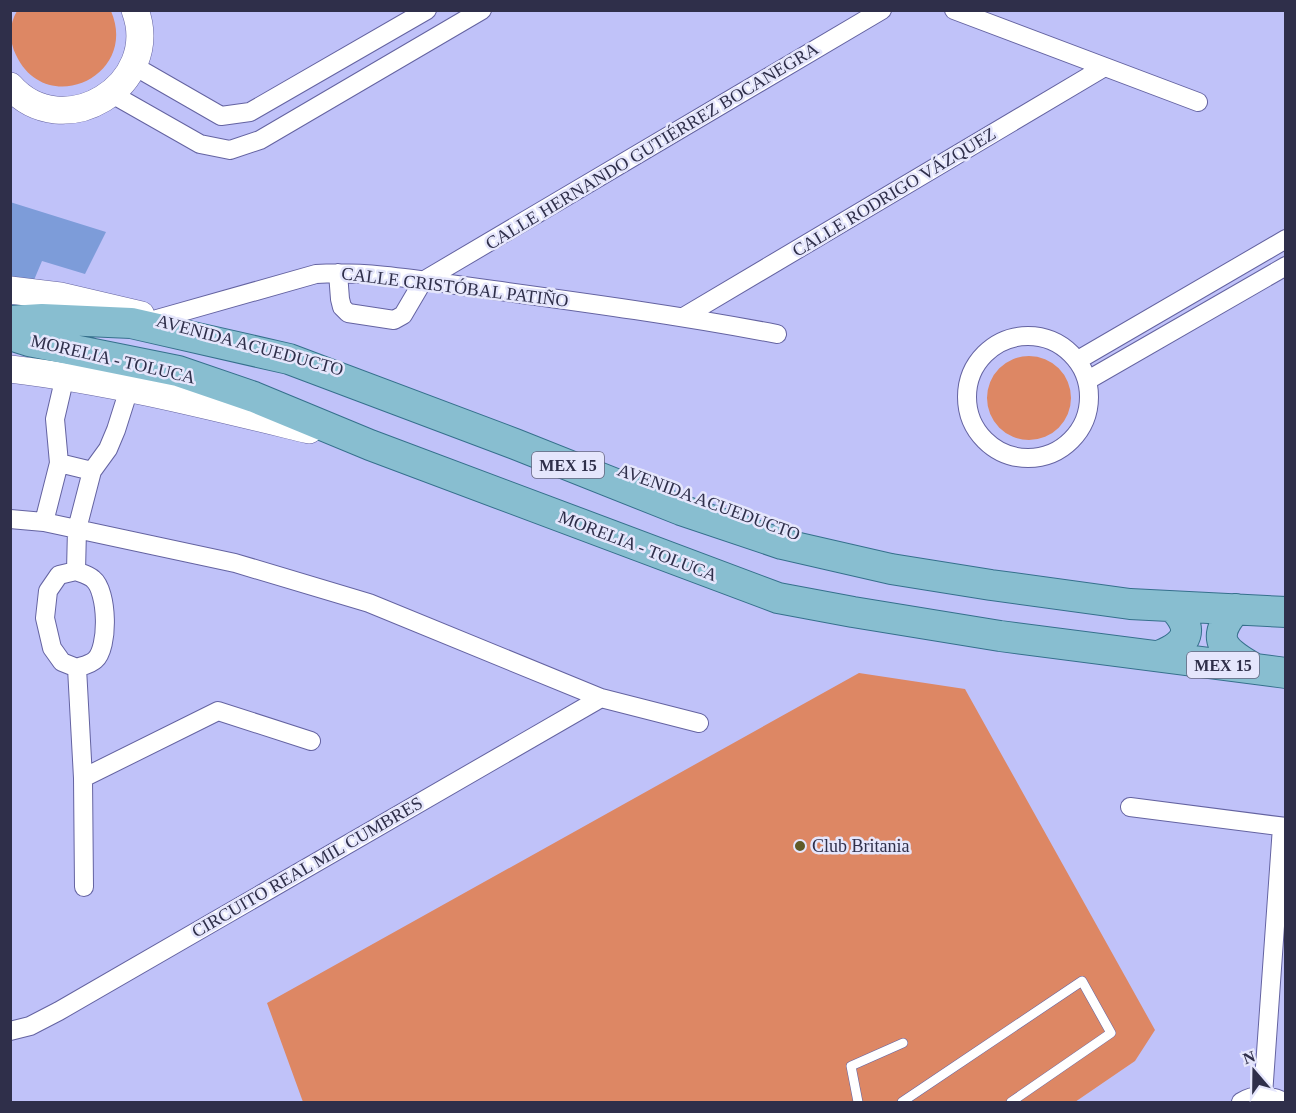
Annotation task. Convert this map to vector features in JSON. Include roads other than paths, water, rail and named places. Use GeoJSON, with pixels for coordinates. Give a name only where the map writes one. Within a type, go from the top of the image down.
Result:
{"type":"FeatureCollection","features":[{"type":"Feature","properties":{"kind":"main road","name":"MORELIA - TOLUCA"},"geometry":{"type":"LineString","coordinates":[[10,321],[42,319],[131,323],[278,356],[505,440],[681,510],[782,544],[891,569],[1130,604],[1173,607]]}},
{"type":"Feature","properties":{"kind":"main road","name":"MORELIA - TOLUCA"},"geometry":{"type":"LineString","coordinates":[[10,335],[29,341],[178,371],[254,397],[370,445],[778,597],[1000,636],[1286,673]]}},
{"type":"Feature","properties":{"kind":"main road","name":"MEX 15"},"geometry":{"type":"LineString","coordinates":[[1173,607],[1286,612]]}},
{"type":"Feature","properties":{"kind":"main road"},"geometry":{"type":"LineString","coordinates":[[1161,656],[1178,648],[1185,638],[1185,624],[1181,615],[1173,607]]}},
{"type":"Feature","properties":{"kind":"main road"},"geometry":{"type":"LineString","coordinates":[[1236,609],[1227,619],[1222,630],[1224,647],[1234,657],[1255,669]]}},
{"type":"Feature","properties":{"kind":"street"},"geometry":{"type":"LineString","coordinates":[[11,88],[30,102],[61,110],[93,105],[112,94],[134,66],[140,43],[135,10]]}},
{"type":"Feature","properties":{"kind":"street"},"geometry":{"type":"LineString","coordinates":[[134,66],[221,116],[250,112],[428,10]]}},
{"type":"Feature","properties":{"kind":"street"},"geometry":{"type":"LineString","coordinates":[[112,94],[200,144],[230,150],[260,140],[482,10]]}},
{"type":"Feature","properties":{"kind":"street","name":"CALLE HERNANDO GUTIÉRREZ BOCANEGRA"},"geometry":{"type":"LineString","coordinates":[[423,281],[882,10]]}},
{"type":"Feature","properties":{"kind":"street"},"geometry":{"type":"LineString","coordinates":[[954,10],[1198,102]]}},
{"type":"Feature","properties":{"kind":"street","name":"CALLE RODRIGO VÁZQUEZ"},"geometry":{"type":"LineString","coordinates":[[686,316],[1103,68]]}},
{"type":"Feature","properties":{"kind":"street"},"geometry":{"type":"LineString","coordinates":[[1078,360],[1286,239]]}},
{"type":"Feature","properties":{"kind":"street"},"geometry":{"type":"LineString","coordinates":[[1088,380],[1286,266]]}},
{"type":"Feature","properties":{"kind":"street"},"geometry":{"type":"LineString","coordinates":[[338,273],[342,307],[348,313],[394,320],[403,315],[423,281]]}},
{"type":"Feature","properties":{"kind":"street","name":"CALLE CRISTÓBAL PATIÑO"},"geometry":{"type":"LineString","coordinates":[[157,319],[316,274],[338,273],[423,281],[686,316],[777,334]]}},
{"type":"Feature","properties":{"kind":"street","name":"AVENIDA ACUEDUCTO"},"geometry":{"type":"LineString","coordinates":[[10,290],[60,296],[220,333],[331,366],[505,425],[776,531],[854,550],[963,571],[1154,593],[1173,607]]}},
{"type":"Feature","properties":{"kind":"street"},"geometry":{"type":"LineString","coordinates":[[1022,335],[1043,337],[1063,345],[1078,360],[1088,380],[1090,401],[1085,422],[1073,440],[1055,453],[1034,459],[1013,457],[993,448],[978,433],[968,414],[966,393],[971,372],[983,354],[1001,341],[1022,335]]}},
{"type":"Feature","properties":{"kind":"street"},"geometry":{"type":"LineString","coordinates":[[10,369],[65,375],[202,403],[370,445]]}},
{"type":"Feature","properties":{"kind":"street"},"geometry":{"type":"LineString","coordinates":[[44,522],[58,463],[55,419],[65,375]]}},
{"type":"Feature","properties":{"kind":"street"},"geometry":{"type":"LineString","coordinates":[[76,571],[77,529],[92,471],[108,449],[129,389]]}},
{"type":"Feature","properties":{"kind":"street"},"geometry":{"type":"LineString","coordinates":[[58,463],[92,471]]}},
{"type":"Feature","properties":{"kind":"street"},"geometry":{"type":"LineString","coordinates":[[10,519],[44,522],[235,563],[369,603],[601,698],[699,723]]}},
{"type":"Feature","properties":{"kind":"street"},"geometry":{"type":"LineString","coordinates":[[76,571],[94,579],[100,589],[105,616],[103,648],[94,660],[77,668],[62,662],[52,648],[45,618],[48,591],[59,575],[76,571]]}},
{"type":"Feature","properties":{"kind":"street"},"geometry":{"type":"LineString","coordinates":[[77,668],[83,778],[84,887]]}},
{"type":"Feature","properties":{"kind":"street","name":"CIRCUITO REAL MIL CUMBRES"},"geometry":{"type":"LineString","coordinates":[[10,1031],[30,1026],[59,1011],[601,698]]}},
{"type":"Feature","properties":{"kind":"street"},"geometry":{"type":"LineString","coordinates":[[83,778],[218,711],[311,741]]}},
{"type":"Feature","properties":{"kind":"street"},"geometry":{"type":"LineString","coordinates":[[1130,807],[1284,827],[1263,1095]]}},
{"type":"Feature","properties":{"kind":"street"},"geometry":{"type":"LineString","coordinates":[[1241,1102],[1247,1098],[1263,1095],[1285,1102]]}},
{"type":"Feature","properties":{"kind":"lane"},"geometry":{"type":"LineString","coordinates":[[902,1102],[1082,981],[1111,1033],[1011,1102]]}},
{"type":"Feature","properties":{"kind":"lane"},"geometry":{"type":"LineString","coordinates":[[858,1102],[851,1066],[903,1043]]}},
{"type":"Feature","properties":{"kind":"place","name":"Club Britania"},"geometry":{"type":"Point","coordinates":[800,846]}}]}
